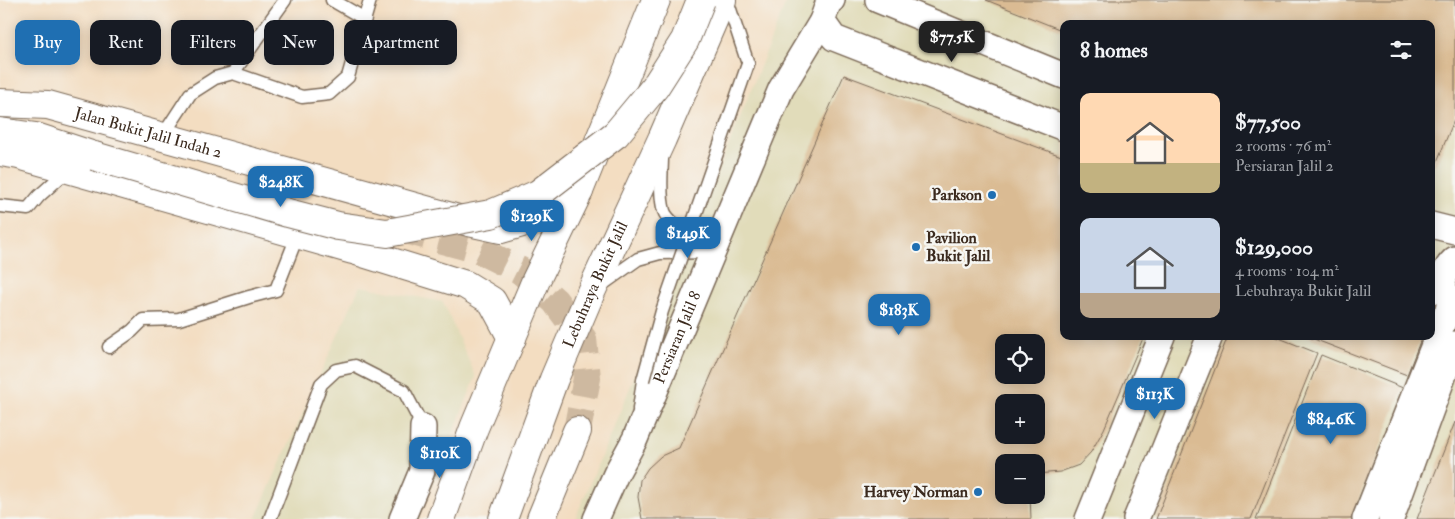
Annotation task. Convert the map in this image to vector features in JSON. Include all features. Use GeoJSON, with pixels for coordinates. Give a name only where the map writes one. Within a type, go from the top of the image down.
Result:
{"type":"FeatureCollection","features":[{"type":"Feature","properties":{"kind":"main road"},"geometry":{"type":"LineString","coordinates":[[441,519],[474,428],[536,280],[579,191],[656,0]]}},
{"type":"Feature","properties":{"kind":"main road"},"geometry":{"type":"LineString","coordinates":[[0,132],[36,137],[279,211],[338,226],[387,233],[491,214],[538,194],[616,134],[655,87],[685,40],[701,0]]}},
{"type":"Feature","properties":{"kind":"main road","name":"Lebuhraya Bukit Jalil"},"geometry":{"type":"LineString","coordinates":[[503,519],[554,379],[722,0]]}},
{"type":"Feature","properties":{"kind":"main road","name":"Jalan Bukit Jalil Indah 2"},"geometry":{"type":"LineString","coordinates":[[0,103],[48,105],[469,222],[501,229],[546,216],[579,191]]}},
{"type":"Feature","properties":{"kind":"main road"},"geometry":{"type":"LineString","coordinates":[[0,152],[19,155],[298,234],[466,285],[492,301],[512,338]]}},
{"type":"Feature","properties":{"kind":"main road"},"geometry":{"type":"LineString","coordinates":[[541,519],[576,431]]}},
{"type":"Feature","properties":{"kind":"street"},"geometry":{"type":"LineString","coordinates":[[878,0],[1060,74]]}},
{"type":"Feature","properties":{"kind":"street"},"geometry":{"type":"LineString","coordinates":[[827,11],[834,38],[1060,126]]}},
{"type":"Feature","properties":{"kind":"street","name":"Persiaran Jalil 8"},"geometry":{"type":"LineString","coordinates":[[596,519],[634,439],[781,89],[827,11]]}},
{"type":"Feature","properties":{"kind":"street"},"geometry":{"type":"LineString","coordinates":[[1435,226],[1455,231]]}},
{"type":"Feature","properties":{"kind":"street"},"geometry":{"type":"LineString","coordinates":[[1365,519],[1453,304],[1446,294],[1443,285],[1443,270]]}},
{"type":"Feature","properties":{"kind":"street"},"geometry":{"type":"LineString","coordinates":[[1088,519],[1160,340]]}},
{"type":"Feature","properties":{"kind":"street"},"geometry":{"type":"LineString","coordinates":[[1136,519],[1208,340]]}},
{"type":"Feature","properties":{"kind":"street"},"geometry":{"type":"LineString","coordinates":[[1391,519],[1455,344]]}},
{"type":"Feature","properties":{"kind":"street"},"geometry":{"type":"LineString","coordinates":[[402,519],[422,471],[423,427]]}},
{"type":"Feature","properties":{"kind":"lane"},"geometry":{"type":"LineString","coordinates":[[233,73],[285,0]]}},
{"type":"Feature","properties":{"kind":"lane"},"geometry":{"type":"LineString","coordinates":[[332,0],[365,19]]}},
{"type":"Feature","properties":{"kind":"lane"},"geometry":{"type":"LineString","coordinates":[[162,137],[190,94],[215,78],[233,73],[302,96],[330,94],[348,76],[370,0]]}},
{"type":"Feature","properties":{"kind":"lane"},"geometry":{"type":"LineString","coordinates":[[634,439],[642,380],[662,311],[748,64],[727,0]]}},
{"type":"Feature","properties":{"kind":"lane"},"geometry":{"type":"LineString","coordinates":[[591,292],[638,258],[660,253],[710,252],[676,226],[664,213],[662,195],[662,139]]}},
{"type":"Feature","properties":{"kind":"lane"},"geometry":{"type":"LineString","coordinates":[[0,206],[28,209],[39,196],[69,169]]}},
{"type":"Feature","properties":{"kind":"lane"},"geometry":{"type":"LineString","coordinates":[[109,347],[132,331],[143,320],[179,319],[248,296],[276,290],[298,234]]}},
{"type":"Feature","properties":{"kind":"lane"},"geometry":{"type":"LineString","coordinates":[[270,519],[321,384],[336,370],[354,366],[404,391],[423,427]]}},
{"type":"Feature","properties":{"kind":"shaded area"},"geometry":{"type":"Polygon","coordinates":[[[787,0],[1455,0],[1455,519],[575,519],[662,311],[787,0]]]}},
{"type":"Feature","properties":{"kind":"shaded area"},"geometry":{"type":"Polygon","coordinates":[[[360,286],[443,302],[476,377],[418,519],[255,519],[360,286]]]}},
{"type":"Feature","properties":{"kind":"building"},"geometry":{"type":"Polygon","coordinates":[[[986,0],[1455,0],[1455,118],[1435,165],[1435,20],[1060,20],[1060,29],[986,0]]]}},
{"type":"Feature","properties":{"kind":"building","name":"Pavilion Bukit Jalil"},"geometry":{"type":"Polygon","coordinates":[[[844,75],[1060,156],[1060,340],[1142,340],[1104,429],[1091,452],[1079,465],[1060,472],[1045,473],[1045,454],[995,454],[995,504],[1030,504],[1031,519],[642,519],[638,497],[640,480],[648,468],[661,456],[679,448],[844,75]]]}},
{"type":"Feature","properties":{"kind":"building"},"geometry":{"type":"Polygon","coordinates":[[[1226,340],[1284,340],[1317,353],[1251,519],[1156,519],[1226,340]]]}},
{"type":"Feature","properties":{"kind":"building"},"geometry":{"type":"Polygon","coordinates":[[[1316,340],[1420,340],[1407,375],[1316,340]]]}},
{"type":"Feature","properties":{"kind":"building"},"geometry":{"type":"Polygon","coordinates":[[[1321,355],[1403,388],[1351,519],[1256,519],[1321,355]]]}},
{"type":"Feature","properties":{"kind":"building"},"geometry":{"type":"Polygon","coordinates":[[[1455,422],[1455,519],[1417,519],[1455,422]]]}},
{"type":"Feature","properties":{"kind":"tunnel"},"geometry":{"type":"LineString","coordinates":[[399,228],[479,250],[521,271],[555,301],[583,339],[587,378],[577,431]]}},
{"type":"Feature","properties":{"kind":"place","name":"Parkson"},"geometry":{"type":"Point","coordinates":[992,195]}},
{"type":"Feature","properties":{"kind":"place","name":"Pavilion Bukit Jalil"},"geometry":{"type":"Point","coordinates":[916,247]}},
{"type":"Feature","properties":{"kind":"place","name":"Harvey Norman"},"geometry":{"type":"Point","coordinates":[978,492]}}]}
